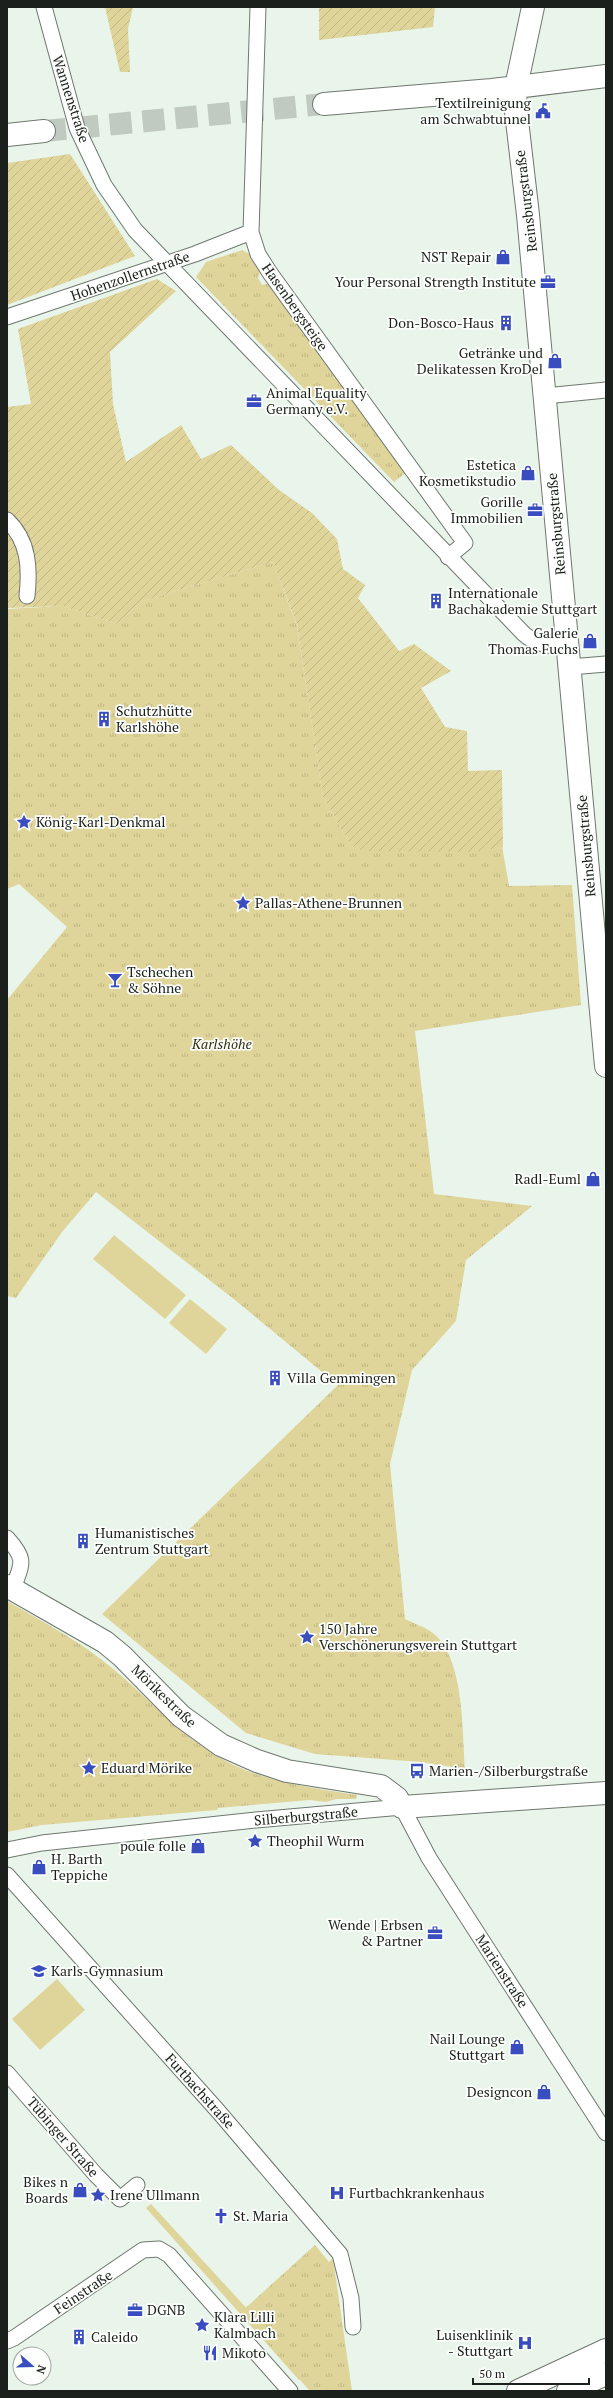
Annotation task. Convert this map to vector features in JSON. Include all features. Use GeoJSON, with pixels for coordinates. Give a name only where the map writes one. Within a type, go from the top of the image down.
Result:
{"type":"FeatureCollection","features":[{"type":"Feature","properties":{"kind":"street","name":"Wannenstraße"},"geometry":{"type":"LineString","coordinates":[[44,7],[77,128],[104,185],[135,230],[166,263]]}},
{"type":"Feature","properties":{"kind":"street","name":"Hasenbergsteige"},"geometry":{"type":"LineString","coordinates":[[258,7],[251,232],[258,254],[270,273],[465,543],[448,557]]}},
{"type":"Feature","properties":{"kind":"street","name":"Reinsburgstraße"},"geometry":{"type":"LineString","coordinates":[[533,7],[516,87],[516,123],[528,214],[605,1034],[606,1066]]}},
{"type":"Feature","properties":{"kind":"street"},"geometry":{"type":"LineString","coordinates":[[324,104],[516,87],[606,76]]}},
{"type":"Feature","properties":{"kind":"street"},"geometry":{"type":"LineString","coordinates":[[7,135],[44,131]]}},
{"type":"Feature","properties":{"kind":"street","name":"Hohenzollernstraße"},"geometry":{"type":"LineString","coordinates":[[7,318],[251,232]]}},
{"type":"Feature","properties":{"kind":"street"},"geometry":{"type":"LineString","coordinates":[[166,263],[448,557],[532,642],[556,647],[569,657],[606,664]]}},
{"type":"Feature","properties":{"kind":"street"},"geometry":{"type":"LineString","coordinates":[[545,396],[606,390]]}},
{"type":"Feature","properties":{"kind":"street"},"geometry":{"type":"LineString","coordinates":[[7,520],[16,528],[25,548],[30,569],[27,596]]}},
{"type":"Feature","properties":{"kind":"street"},"geometry":{"type":"LineString","coordinates":[[7,1538],[18,1550],[22,1561],[10,1588]]}},
{"type":"Feature","properties":{"kind":"street","name":"Mörikestraße"},"geometry":{"type":"LineString","coordinates":[[10,1588],[105,1642],[122,1656],[181,1716],[221,1744],[257,1761],[287,1771],[381,1786],[390,1792],[402,1807]]}},
{"type":"Feature","properties":{"kind":"street","name":"Silberburgstraße"},"geometry":{"type":"LineString","coordinates":[[7,1850],[58,1841],[256,1820],[402,1807],[606,1792]]}},
{"type":"Feature","properties":{"kind":"street","name":"Marienstraße"},"geometry":{"type":"LineString","coordinates":[[402,1807],[429,1858],[606,2133]]}},
{"type":"Feature","properties":{"kind":"street","name":"Furtbachstraße"},"geometry":{"type":"LineString","coordinates":[[7,1875],[223,2117],[340,2254],[352,2298],[354,2326]]}},
{"type":"Feature","properties":{"kind":"street","name":"Tübinger Straße"},"geometry":{"type":"LineString","coordinates":[[7,2073],[96,2175],[120,2199],[137,2185]]}},
{"type":"Feature","properties":{"kind":"street","name":"Feinstraße"},"geometry":{"type":"LineString","coordinates":[[9,2342],[143,2250],[152,2248],[159,2249],[169,2255],[290,2391]]}},
{"type":"Feature","properties":{"kind":"street"},"geometry":{"type":"LineString","coordinates":[[518,2391],[606,2350]]}},
{"type":"Feature","properties":{"kind":"street"},"geometry":{"type":"LineString","coordinates":[[568,2391],[606,2374]]}},
{"type":"Feature","properties":{"kind":"green space"},"geometry":{"type":"Polygon","coordinates":[[[105,7],[133,7],[128,29],[130,72],[120,72],[105,7]]]}},
{"type":"Feature","properties":{"kind":"green space"},"geometry":{"type":"Polygon","coordinates":[[[319,7],[435,7],[433,27],[319,40],[319,7]]]}},
{"type":"Feature","properties":{"kind":"green space"},"geometry":{"type":"Polygon","coordinates":[[[70,154],[135,256],[7,305],[7,163],[70,154]]]}},
{"type":"Feature","properties":{"kind":"green space"},"geometry":{"type":"Polygon","coordinates":[[[242,250],[253,256],[261,269],[258,278],[262,285],[271,283],[408,471],[394,482],[196,277],[206,262],[242,250]]]}},
{"type":"Feature","properties":{"kind":"green space"},"geometry":{"type":"Polygon","coordinates":[[[157,279],[176,291],[110,352],[113,404],[126,462],[181,425],[201,459],[231,445],[279,490],[312,513],[337,539],[343,569],[365,585],[358,598],[399,651],[414,644],[451,671],[421,688],[445,727],[467,731],[468,771],[502,770],[503,847],[474,852],[361,851],[348,841],[323,797],[297,625],[273,562],[143,601],[116,624],[63,606],[7,608],[7,407],[31,404],[18,329],[157,279]]]}},
{"type":"Feature","properties":{"kind":"green space","name":"Karlshöhe"},"geometry":{"type":"Polygon","coordinates":[[[273,562],[297,626],[323,797],[348,841],[362,851],[502,846],[509,886],[572,885],[581,1005],[415,1031],[434,1194],[532,1206],[466,1260],[456,1321],[412,1370],[390,1464],[405,1619],[430,1631],[441,1642],[450,1657],[460,1694],[465,1769],[421,1762],[315,1754],[246,1733],[102,1614],[338,1385],[235,1300],[96,1192],[62,1232],[16,1298],[7,1296],[7,1000],[67,927],[19,884],[7,889],[7,609],[63,606],[116,624],[143,601],[273,562]]]}},
{"type":"Feature","properties":{"kind":"green space"},"geometry":{"type":"Polygon","coordinates":[[[114,1235],[186,1295],[165,1319],[93,1259],[114,1235]]]}},
{"type":"Feature","properties":{"kind":"green space"},"geometry":{"type":"Polygon","coordinates":[[[190,1299],[227,1329],[206,1354],[169,1323],[190,1299]]]}},
{"type":"Feature","properties":{"kind":"green space"},"geometry":{"type":"Polygon","coordinates":[[[7,1601],[61,1632],[100,1658],[174,1724],[207,1750],[225,1761],[245,1770],[272,1779],[300,1786],[357,1795],[356,1799],[336,1799],[326,1802],[310,1800],[218,1808],[217,1810],[42,1825],[7,1832],[7,1601]]]}},
{"type":"Feature","properties":{"kind":"green space"},"geometry":{"type":"Polygon","coordinates":[[[57,1979],[85,2010],[40,2050],[12,2019],[57,1979]]]}},
{"type":"Feature","properties":{"kind":"green space"},"geometry":{"type":"Polygon","coordinates":[[[151,2204],[306,2373],[299,2380],[146,2208],[151,2204]]]}},
{"type":"Feature","properties":{"kind":"green space"},"geometry":{"type":"Polygon","coordinates":[[[315,2245],[329,2262],[333,2258],[352,2391],[310,2391],[240,2313],[315,2245]]]}},
{"type":"Feature","properties":{"kind":"tunnel"},"geometry":{"type":"LineString","coordinates":[[44,131],[324,104]]}},
{"type":"Feature","properties":{"kind":"place","name":"Textilreinigung am Schwabtunnel"},"geometry":{"type":"Point","coordinates":[543,111]}},
{"type":"Feature","properties":{"kind":"place","name":"NST Repair"},"geometry":{"type":"Point","coordinates":[503,257]}},
{"type":"Feature","properties":{"kind":"place","name":"Your Personal Strength Institute"},"geometry":{"type":"Point","coordinates":[548,282]}},
{"type":"Feature","properties":{"kind":"place","name":"Don-Bosco-Haus"},"geometry":{"type":"Point","coordinates":[506,323]}},
{"type":"Feature","properties":{"kind":"place","name":"Getränke und Delikatessen KroDel"},"geometry":{"type":"Point","coordinates":[555,361]}},
{"type":"Feature","properties":{"kind":"place","name":"Animal Equality Germany e.V."},"geometry":{"type":"Point","coordinates":[254,401]}},
{"type":"Feature","properties":{"kind":"place","name":"Estetica Kosmetikstudio"},"geometry":{"type":"Point","coordinates":[528,473]}},
{"type":"Feature","properties":{"kind":"place","name":"Gorille Immobilien"},"geometry":{"type":"Point","coordinates":[535,510]}},
{"type":"Feature","properties":{"kind":"place","name":"Internationale Bachakademie Stuttgart"},"geometry":{"type":"Point","coordinates":[436,601]}},
{"type":"Feature","properties":{"kind":"place","name":"Galerie Thomas Fuchs"},"geometry":{"type":"Point","coordinates":[590,641]}},
{"type":"Feature","properties":{"kind":"place","name":"Schutzhütte Karlshöhe"},"geometry":{"type":"Point","coordinates":[104,719]}},
{"type":"Feature","properties":{"kind":"place","name":"König-Karl-Denkmal"},"geometry":{"type":"Point","coordinates":[24,822]}},
{"type":"Feature","properties":{"kind":"place","name":"Pallas-Athene-Brunnen"},"geometry":{"type":"Point","coordinates":[243,903]}},
{"type":"Feature","properties":{"kind":"place","name":"Tschechen & Söhne"},"geometry":{"type":"Point","coordinates":[115,980]}},
{"type":"Feature","properties":{"kind":"place","name":"Radl-Euml"},"geometry":{"type":"Point","coordinates":[593,1179]}},
{"type":"Feature","properties":{"kind":"place","name":"Villa Gemmingen"},"geometry":{"type":"Point","coordinates":[275,1378]}},
{"type":"Feature","properties":{"kind":"place","name":"Humanistisches Zentrum Stuttgart"},"geometry":{"type":"Point","coordinates":[83,1541]}},
{"type":"Feature","properties":{"kind":"place","name":"150 Jahre Verschönerungsverein Stuttgart"},"geometry":{"type":"Point","coordinates":[307,1637]}},
{"type":"Feature","properties":{"kind":"place","name":"Eduard Mörike"},"geometry":{"type":"Point","coordinates":[89,1768]}},
{"type":"Feature","properties":{"kind":"place","name":"Marien-/Silberburgstraße"},"geometry":{"type":"Point","coordinates":[417,1771]}},
{"type":"Feature","properties":{"kind":"place","name":"Theophil Wurm"},"geometry":{"type":"Point","coordinates":[255,1841]}},
{"type":"Feature","properties":{"kind":"place","name":"poule folle"},"geometry":{"type":"Point","coordinates":[198,1846]}},
{"type":"Feature","properties":{"kind":"place","name":"H. Barth Teppiche"},"geometry":{"type":"Point","coordinates":[39,1867]}},
{"type":"Feature","properties":{"kind":"place","name":"Wende | Erbsen & Partner"},"geometry":{"type":"Point","coordinates":[435,1933]}},
{"type":"Feature","properties":{"kind":"place","name":"Karls-Gymnasium"},"geometry":{"type":"Point","coordinates":[39,1971]}},
{"type":"Feature","properties":{"kind":"place","name":"Nail Lounge Stuttgart"},"geometry":{"type":"Point","coordinates":[517,2047]}},
{"type":"Feature","properties":{"kind":"place","name":"Designcon"},"geometry":{"type":"Point","coordinates":[544,2092]}},
{"type":"Feature","properties":{"kind":"place","name":"Bikes n Boards"},"geometry":{"type":"Point","coordinates":[80,2190]}},
{"type":"Feature","properties":{"kind":"place","name":"Furtbachkrankenhaus"},"geometry":{"type":"Point","coordinates":[337,2193]}},
{"type":"Feature","properties":{"kind":"place","name":"Irene Ullmann"},"geometry":{"type":"Point","coordinates":[98,2195]}},
{"type":"Feature","properties":{"kind":"place","name":"St. Maria"},"geometry":{"type":"Point","coordinates":[221,2216]}},
{"type":"Feature","properties":{"kind":"place","name":"DGNB"},"geometry":{"type":"Point","coordinates":[135,2310]}},
{"type":"Feature","properties":{"kind":"place","name":"Klara Lilli Kalmbach"},"geometry":{"type":"Point","coordinates":[202,2325]}},
{"type":"Feature","properties":{"kind":"place","name":"Caleido"},"geometry":{"type":"Point","coordinates":[79,2337]}},
{"type":"Feature","properties":{"kind":"place","name":"Luisenklinik - Stuttgart"},"geometry":{"type":"Point","coordinates":[525,2343]}},
{"type":"Feature","properties":{"kind":"place","name":"Mikoto"},"geometry":{"type":"Point","coordinates":[210,2353]}}]}
